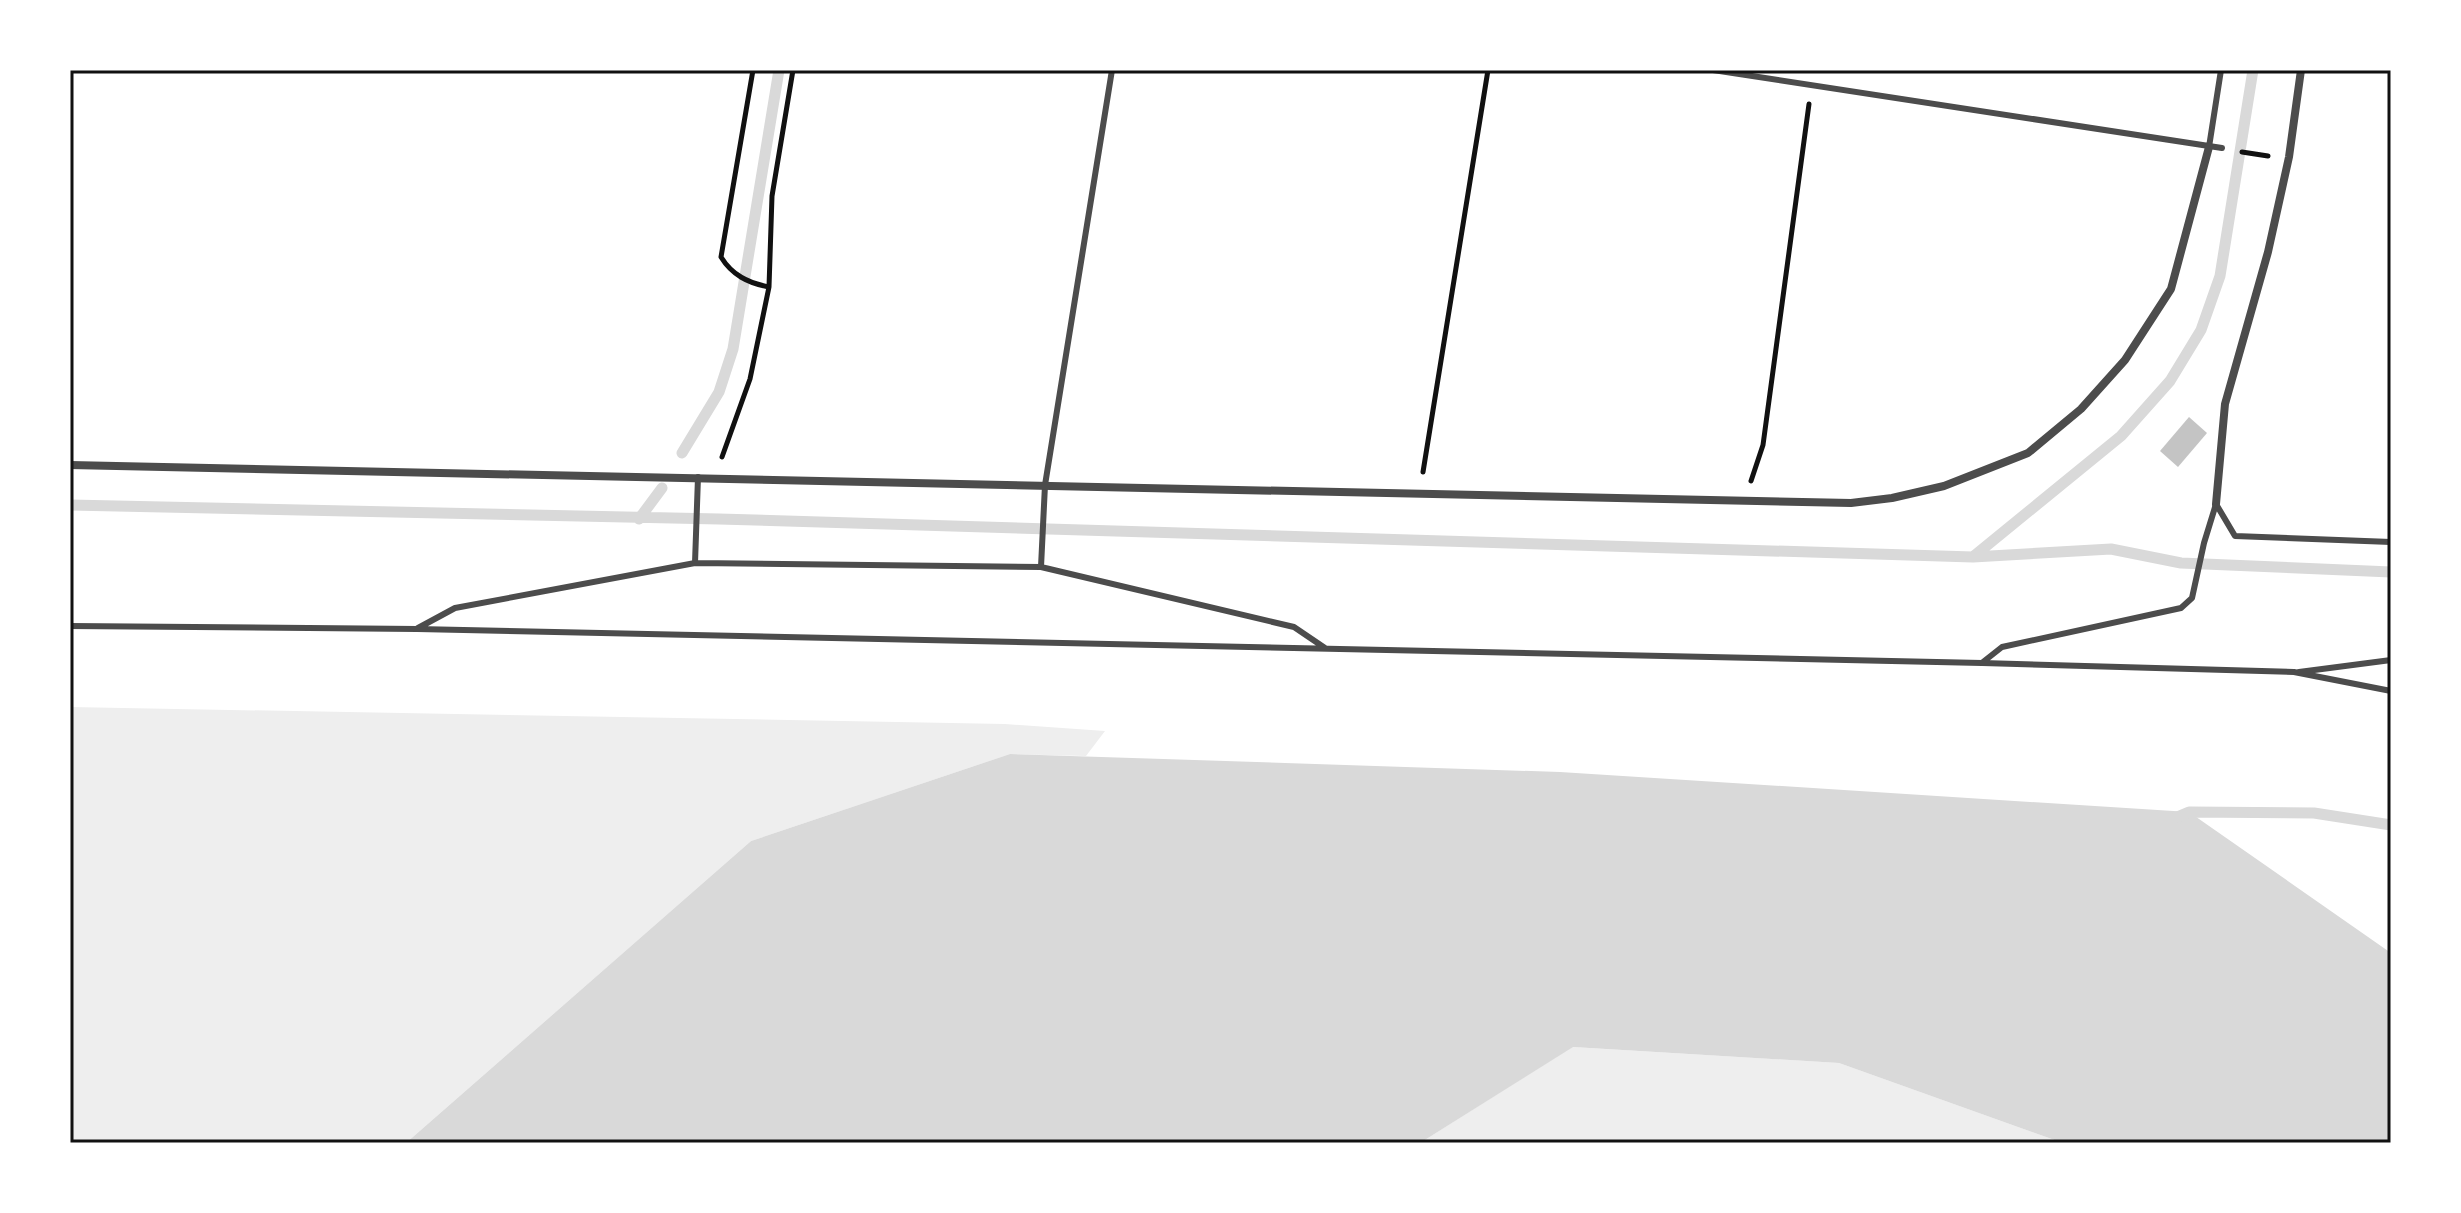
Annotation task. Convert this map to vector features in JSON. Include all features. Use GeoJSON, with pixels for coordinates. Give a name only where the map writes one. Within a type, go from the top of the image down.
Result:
{"type":"FeatureCollection","features":[{"type":"Feature","properties":{"kind":"street"},"geometry":{"type":"LineString","coordinates":[[2216,504],[2225,404],[2268,252],[2289,157],[2301,70]]}},
{"type":"Feature","properties":{"kind":"street"},"geometry":{"type":"LineString","coordinates":[[70,465],[1851,503],[1892,498],[1944,486],[2028,453],[2081,409],[2125,360],[2171,289],[2209,147]]}},
{"type":"Feature","properties":{"kind":"lane"},"geometry":{"type":"LineString","coordinates":[[1041,567],[1045,485],[1112,70]]}},
{"type":"Feature","properties":{"kind":"lane"},"geometry":{"type":"LineString","coordinates":[[1713,70],[2222,148]]}},
{"type":"Feature","properties":{"kind":"lane"},"geometry":{"type":"LineString","coordinates":[[2209,147],[2221,70]]}},
{"type":"Feature","properties":{"kind":"lane"},"geometry":{"type":"LineString","coordinates":[[695,563],[698,477]]}},
{"type":"Feature","properties":{"kind":"lane"},"geometry":{"type":"LineString","coordinates":[[2216,504],[2235,536],[2391,542]]}},
{"type":"Feature","properties":{"kind":"lane"},"geometry":{"type":"LineString","coordinates":[[1982,663],[2002,647],[2181,608],[2192,598],[2216,504]]}},
{"type":"Feature","properties":{"kind":"lane"},"geometry":{"type":"LineString","coordinates":[[417,629],[455,608],[695,563],[1041,567],[1294,627],[1326,648]]}},
{"type":"Feature","properties":{"kind":"lane"},"geometry":{"type":"LineString","coordinates":[[70,626],[417,629],[2294,672],[2391,660]]}},
{"type":"Feature","properties":{"kind":"lane"},"geometry":{"type":"LineString","coordinates":[[2294,672],[2391,691]]}},
{"type":"Feature","properties":{"kind":"path"},"geometry":{"type":"LineString","coordinates":[[753,70],[721,257],[730,271],[757,285],[769,287]]}},
{"type":"Feature","properties":{"kind":"path"},"geometry":{"type":"LineString","coordinates":[[714,477],[750,379],[769,287],[772,196],[793,70]]}},
{"type":"Feature","properties":{"kind":"path"},"geometry":{"type":"LineString","coordinates":[[1420,493],[1488,70]]}},
{"type":"Feature","properties":{"kind":"path"},"geometry":{"type":"LineString","coordinates":[[1744,500],[1763,445],[1812,85]]}},
{"type":"Feature","properties":{"kind":"path"},"geometry":{"type":"LineString","coordinates":[[2222,148],[2272,157]]}},
{"type":"Feature","properties":{"kind":"shaded area"},"geometry":{"type":"Polygon","coordinates":[[[70,707],[1005,724],[1105,731],[1086,756],[1010,754],[751,841],[406,1143],[70,1143],[70,707]]]}},
{"type":"Feature","properties":{"kind":"shaded area"},"geometry":{"type":"Polygon","coordinates":[[[1010,754],[1560,772],[2189,812],[2391,953],[2391,1143],[2063,1143],[1839,1063],[1573,1047],[1420,1143],[406,1143],[751,841],[1010,754]]]}},
{"type":"Feature","properties":{"kind":"shaded area"},"geometry":{"type":"Polygon","coordinates":[[[1572,1047],[1839,1063],[2063,1143],[1420,1143],[1572,1047]]]}},
{"type":"Feature","properties":{"kind":"building"},"geometry":{"type":"Polygon","coordinates":[[[2189,417],[2207,433],[2178,467],[2160,451],[2189,417]]]}},
{"type":"Feature","properties":{"kind":"waterway"},"geometry":{"type":"LineString","coordinates":[[682,453],[719,392],[733,349],[779,70]]}},
{"type":"Feature","properties":{"kind":"waterway"},"geometry":{"type":"LineString","coordinates":[[1974,556],[2121,436],[2170,381],[2201,330],[2220,276],[2253,70]]}},
{"type":"Feature","properties":{"kind":"waterway"},"geometry":{"type":"LineString","coordinates":[[639,519],[662,488]]}},
{"type":"Feature","properties":{"kind":"waterway"},"geometry":{"type":"LineString","coordinates":[[70,505],[719,519],[1973,557],[2111,549],[2181,563],[2391,572]]}},
{"type":"Feature","properties":{"kind":"waterway"},"geometry":{"type":"LineString","coordinates":[[2177,817],[2189,812],[2314,813],[2391,825]]}}]}
